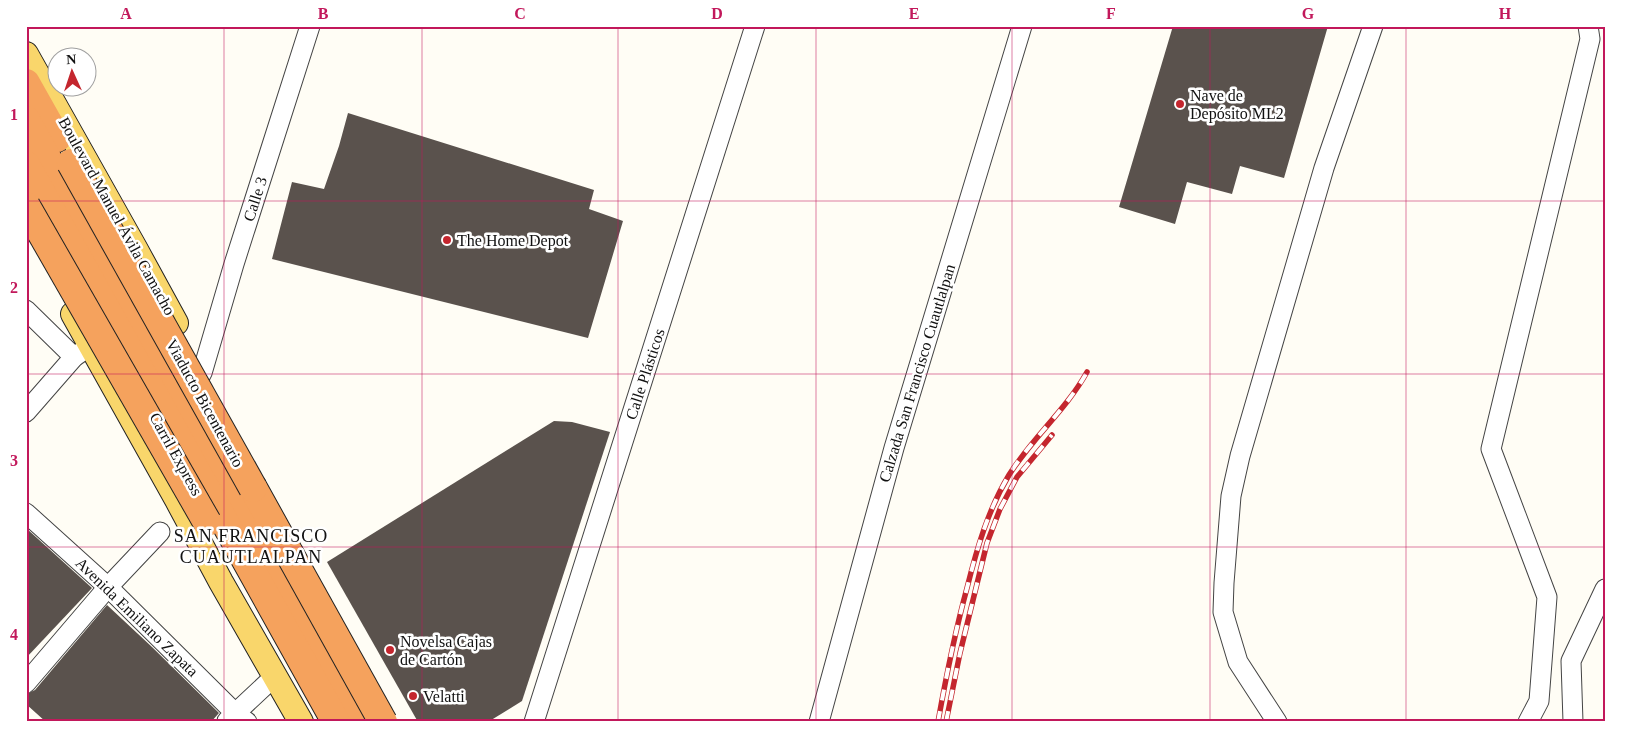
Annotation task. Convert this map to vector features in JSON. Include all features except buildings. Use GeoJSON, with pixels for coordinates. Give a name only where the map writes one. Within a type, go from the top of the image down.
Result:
{"type":"FeatureCollection","features":[{"type":"Feature","properties":{"kind":"highway","name":"Viaducto Bicentenario"},"geometry":{"type":"LineString","coordinates":[[26,83],[383,722]]}},
{"type":"Feature","properties":{"kind":"highway","name":"Boulevard Manuel Ávila Camacho"},"geometry":{"type":"LineString","coordinates":[[26,120],[359,722]]}},
{"type":"Feature","properties":{"kind":"highway"},"geometry":{"type":"LineString","coordinates":[[26,165],[336,722]]}},
{"type":"Feature","properties":{"kind":"highway","name":"Carril Express"},"geometry":{"type":"LineString","coordinates":[[26,187],[326,722]]}},
{"type":"Feature","properties":{"kind":"highway"},"geometry":{"type":"LineString","coordinates":[[26,208],[80,260]]}},
{"type":"Feature","properties":{"kind":"highway"},"geometry":{"type":"LineString","coordinates":[[26,208],[320,722]]}},
{"type":"Feature","properties":{"kind":"highway"},"geometry":{"type":"LineString","coordinates":[[134,314],[138,253]]}},
{"type":"Feature","properties":{"kind":"highway"},"geometry":{"type":"LineString","coordinates":[[307,626],[353,652]]}},
{"type":"Feature","properties":{"kind":"main road","name":"Boulevard Manuel Ávila Camacho"},"geometry":{"type":"LineString","coordinates":[[26,54],[138,253],[353,652],[393,722]]}},
{"type":"Feature","properties":{"kind":"main road"},"geometry":{"type":"LineString","coordinates":[[26,230],[82,351],[301,722]]}},
{"type":"Feature","properties":{"kind":"street","name":"Calle 3"},"geometry":{"type":"LineString","coordinates":[[202,373],[234,264],[310,26]]}},
{"type":"Feature","properties":{"kind":"street","name":"Calle Plásticos"},"geometry":{"type":"LineString","coordinates":[[534,722],[755,26]]}},
{"type":"Feature","properties":{"kind":"street","name":"Calzada San Francisco Cuautlalpan"},"geometry":{"type":"LineString","coordinates":[[819,722],[894,448],[1022,26]]}},
{"type":"Feature","properties":{"kind":"street"},"geometry":{"type":"LineString","coordinates":[[1277,722],[1238,662],[1224,612],[1224,583],[1231,496],[1240,456],[1324,168],[1373,26]]}},
{"type":"Feature","properties":{"kind":"street"},"geometry":{"type":"LineString","coordinates":[[1528,722],[1539,701],[1547,597],[1491,449],[1590,39],[1588,26]]}},
{"type":"Feature","properties":{"kind":"street"},"geometry":{"type":"LineString","coordinates":[[26,310],[82,351],[26,412]]}},
{"type":"Feature","properties":{"kind":"street","name":"Avenida Emiliano Zapata"},"geometry":{"type":"LineString","coordinates":[[26,513],[108,587],[236,719]]}},
{"type":"Feature","properties":{"kind":"street"},"geometry":{"type":"LineString","coordinates":[[26,683],[108,587],[160,532]]}},
{"type":"Feature","properties":{"kind":"street"},"geometry":{"type":"LineString","coordinates":[[1573,722],[1571,660],[1605,589]]}},
{"type":"Feature","properties":{"kind":"street"},"geometry":{"type":"LineString","coordinates":[[236,719],[275,676]]}},
{"type":"Feature","properties":{"kind":"railway"},"geometry":{"type":"LineString","coordinates":[[938,722],[963,605],[979,544],[989,516],[1009,475],[1079,386],[1087,372]]}},
{"type":"Feature","properties":{"kind":"railway"},"geometry":{"type":"LineString","coordinates":[[946,722],[960,653],[987,543],[1000,509],[1017,477],[1052,435]]}},
{"type":"Feature","properties":{"kind":"place","name":"Nave de Depósito ML2"},"geometry":{"type":"Point","coordinates":[1180,104]}},
{"type":"Feature","properties":{"kind":"place","name":"The Home Depot"},"geometry":{"type":"Point","coordinates":[447,240]}},
{"type":"Feature","properties":{"kind":"place","name":"Novelsa Cajas de Cartón"},"geometry":{"type":"Point","coordinates":[390,650]}},
{"type":"Feature","properties":{"kind":"place","name":"Velatti"},"geometry":{"type":"Point","coordinates":[413,696]}},
{"type":"Feature","properties":{"kind":"district","name":"SAN FRANCISCO CUAUTLALPAN"},"geometry":{"type":"Point","coordinates":[251,546]}}]}
